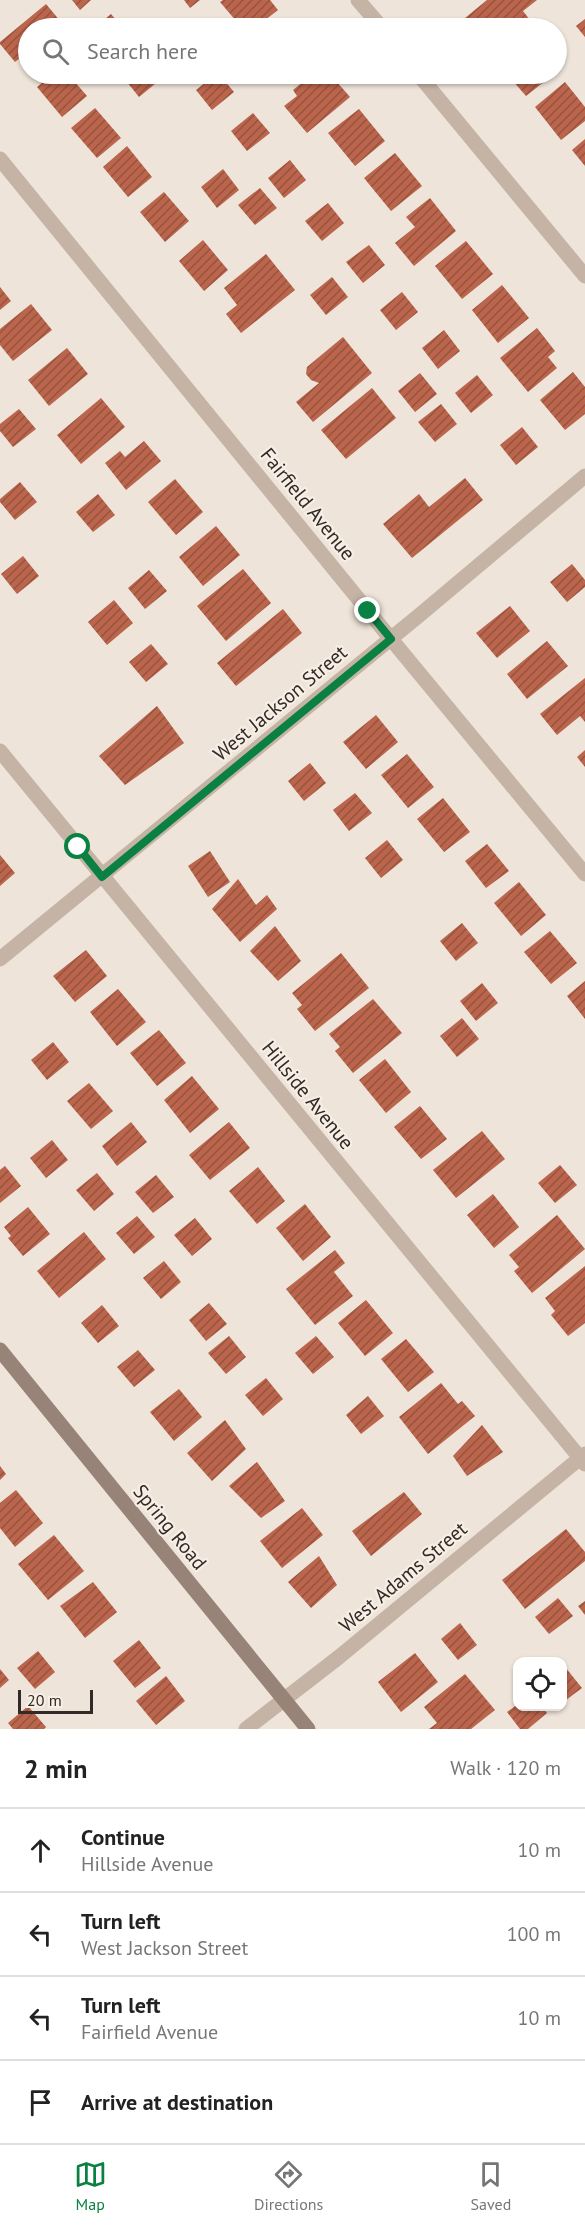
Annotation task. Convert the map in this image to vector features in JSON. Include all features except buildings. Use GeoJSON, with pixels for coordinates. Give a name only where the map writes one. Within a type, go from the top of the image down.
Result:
{"type":"FeatureCollection","features":[{"type":"Feature","properties":{"kind":"street"},"geometry":{"type":"LineString","coordinates":[[358,0],[373,18]]}},
{"type":"Feature","properties":{"kind":"street"},"geometry":{"type":"LineString","coordinates":[[426,84],[585,276]]}},
{"type":"Feature","properties":{"kind":"street","name":"Fairfield Avenue"},"geometry":{"type":"LineString","coordinates":[[0,159],[585,874]]}},
{"type":"Feature","properties":{"kind":"street","name":"West Jackson Street"},"geometry":{"type":"LineString","coordinates":[[0,959],[391,639],[585,476]]}},
{"type":"Feature","properties":{"kind":"street","name":"Hillside Avenue"},"geometry":{"type":"LineString","coordinates":[[0,751],[583,1459]]}},
{"type":"Feature","properties":{"kind":"street","name":"Spring Road"},"geometry":{"type":"LineString","coordinates":[[0,1350],[308,1729]]}},
{"type":"Feature","properties":{"kind":"street","name":"West Adams Street"},"geometry":{"type":"LineString","coordinates":[[246,1729],[339,1657],[583,1459]]}},
{"type":"Feature","properties":{"kind":"route"},"geometry":{"type":"LineString","coordinates":[[78,847],[102,877],[391,639],[368,611]]}}]}
